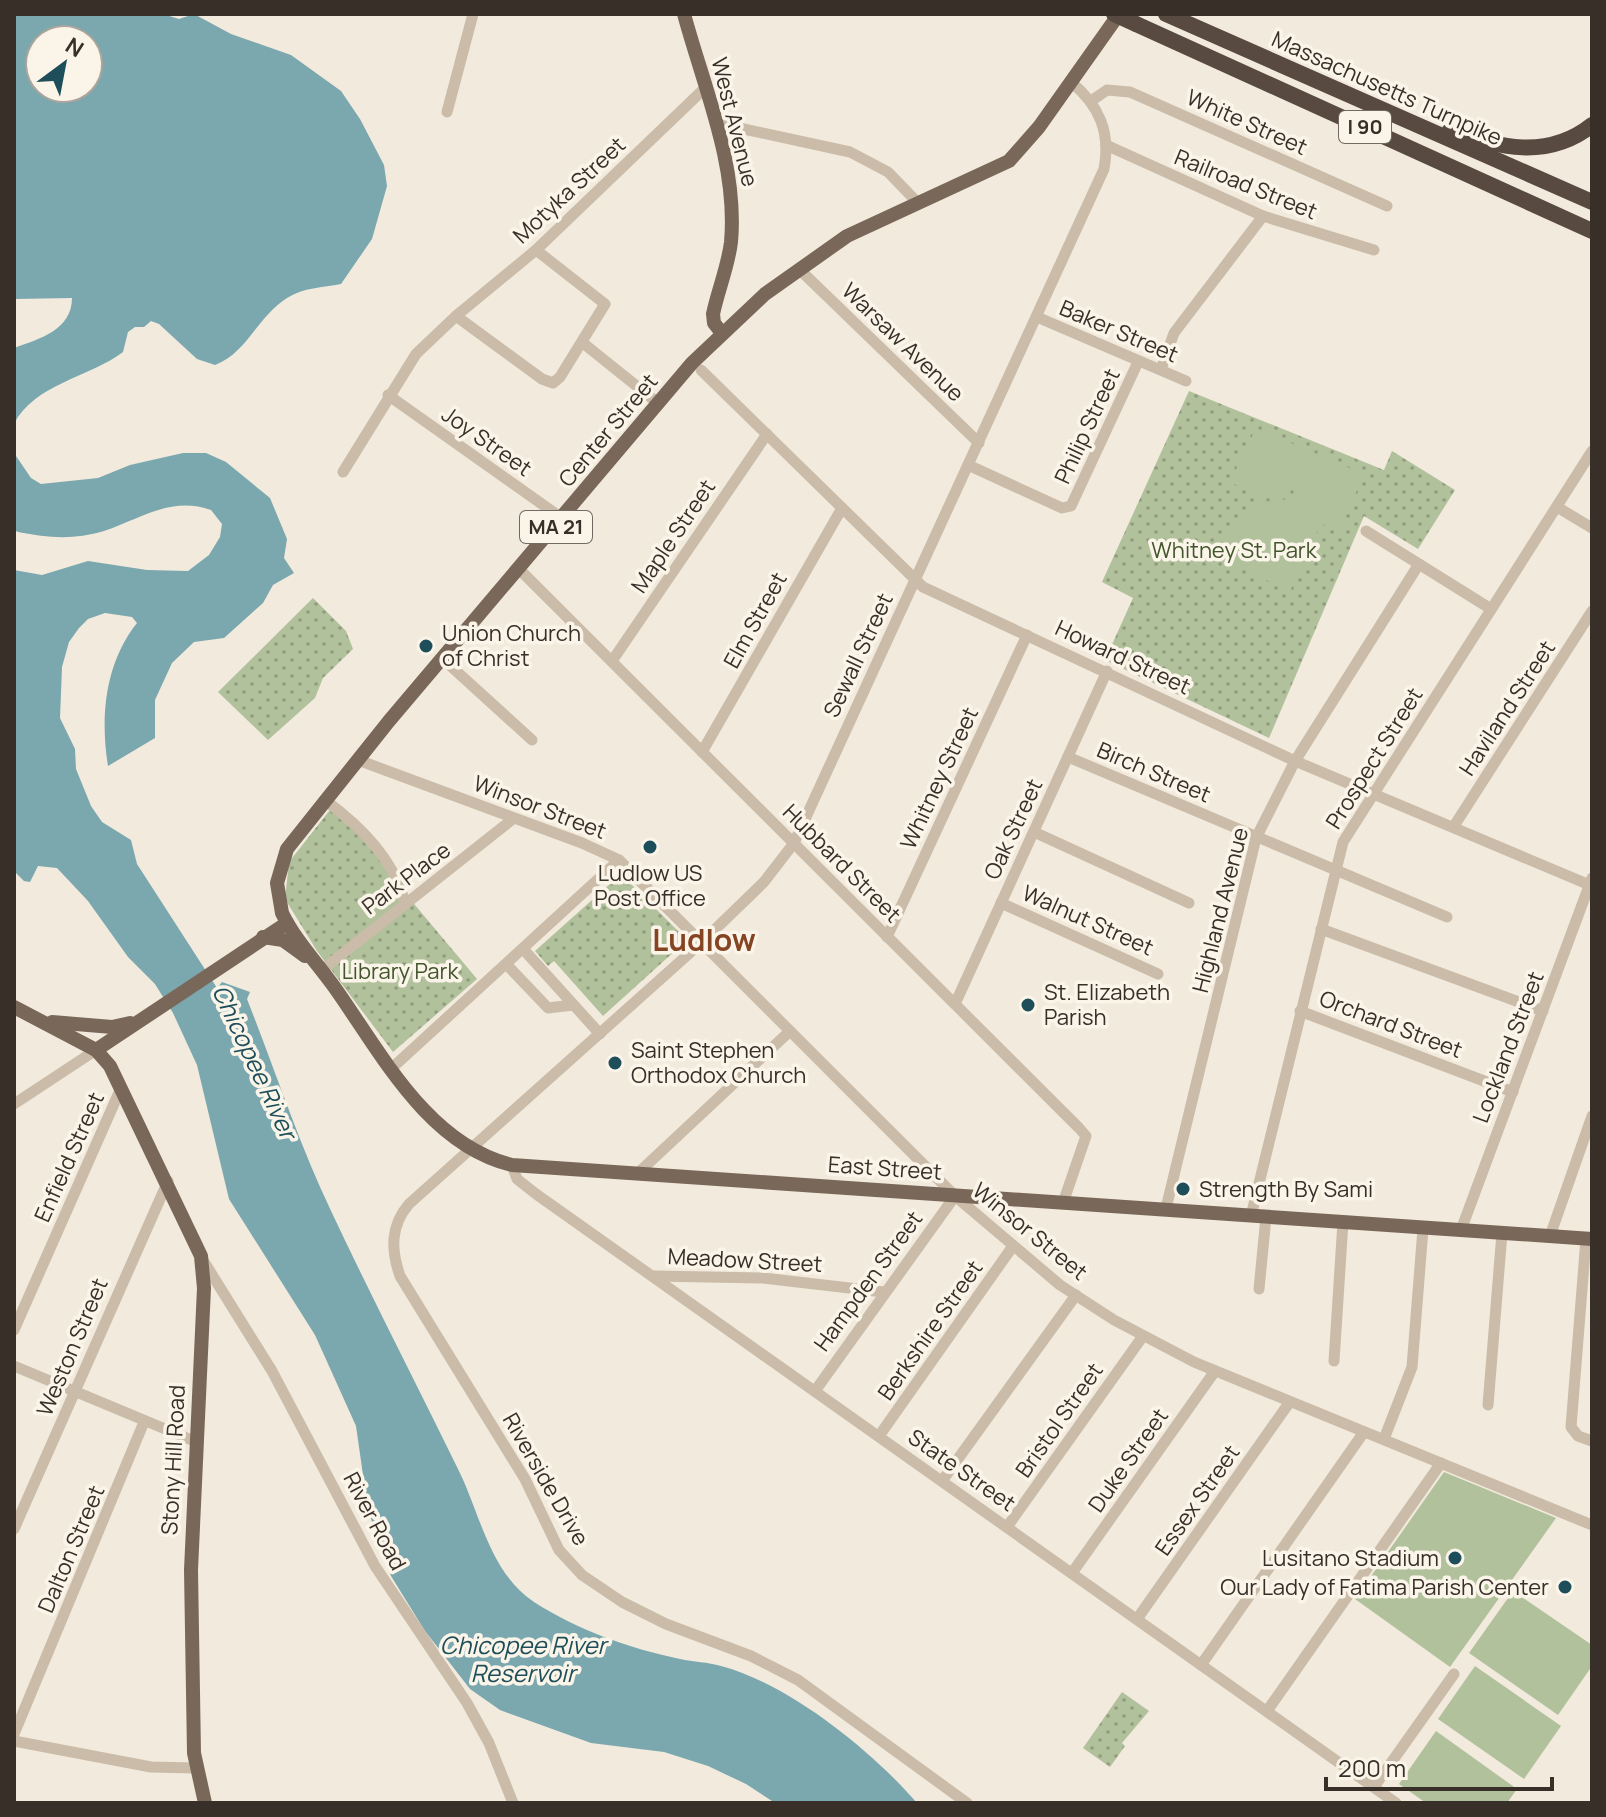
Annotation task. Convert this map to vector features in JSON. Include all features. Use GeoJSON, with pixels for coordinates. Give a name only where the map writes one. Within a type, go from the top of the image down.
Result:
{"type":"FeatureCollection","features":[{"type":"Feature","properties":{"kind":"highway","name":"Massachusetts Turnpike"},"geometry":{"type":"LineString","coordinates":[[1116,14],[1592,231]]}},
{"type":"Feature","properties":{"kind":"highway","name":"Massachusetts Turnpike"},"geometry":{"type":"LineString","coordinates":[[1166,14],[1592,202]]}},
{"type":"Feature","properties":{"kind":"highway"},"geometry":{"type":"LineString","coordinates":[[1277,64],[1499,146],[1551,146],[1575,137],[1592,125]]}},
{"type":"Feature","properties":{"kind":"main road","name":"West Avenue"},"geometry":{"type":"LineString","coordinates":[[684,14],[716,123],[732,199],[731,245],[713,314],[714,323],[721,332]]}},
{"type":"Feature","properties":{"kind":"main road","name":"Center Street"},"geometry":{"type":"LineString","coordinates":[[263,937],[272,918],[277,883],[287,849],[358,760],[721,332],[799,269],[847,236],[1009,161],[1071,82],[1116,14]]}},
{"type":"Feature","properties":{"kind":"main road"},"geometry":{"type":"LineString","coordinates":[[14,1007],[96,1050],[287,923],[277,883]]}},
{"type":"Feature","properties":{"kind":"main road","name":"East Street"},"geometry":{"type":"LineString","coordinates":[[287,923],[430,1116],[470,1150],[512,1165],[955,1196],[1064,1200],[1589,1239]]}},
{"type":"Feature","properties":{"kind":"main road"},"geometry":{"type":"LineString","coordinates":[[263,937],[291,944],[322,970]]}},
{"type":"Feature","properties":{"kind":"main road"},"geometry":{"type":"LineString","coordinates":[[36,1020],[112,1027],[138,1020]]}},
{"type":"Feature","properties":{"kind":"main road","name":"Stony Hill Road"},"geometry":{"type":"LineString","coordinates":[[96,1050],[110,1066],[144,1131],[201,1256],[204,1288],[194,1441],[191,1570],[195,1768],[205,1803]]}},
{"type":"Feature","properties":{"kind":"street"},"geometry":{"type":"LineString","coordinates":[[447,112],[473,14]]}},
{"type":"Feature","properties":{"kind":"street","name":"Sewall Street"},"geometry":{"type":"LineString","coordinates":[[470,1150],[702,942],[764,882],[794,843],[1104,169],[1106,145],[1100,115],[1091,101],[1071,82]]}},
{"type":"Feature","properties":{"kind":"street","name":"Motyka Street"},"geometry":{"type":"LineString","coordinates":[[343,472],[416,354],[456,316],[536,250],[705,88]]}},
{"type":"Feature","properties":{"kind":"street","name":"White Street"},"geometry":{"type":"LineString","coordinates":[[1091,101],[1107,90],[1130,92],[1387,206]]}},
{"type":"Feature","properties":{"kind":"street"},"geometry":{"type":"LineString","coordinates":[[716,123],[861,156],[888,172],[918,203]]}},
{"type":"Feature","properties":{"kind":"street","name":"Railroad Street"},"geometry":{"type":"LineString","coordinates":[[1106,145],[1263,216],[1374,250]]}},
{"type":"Feature","properties":{"kind":"street"},"geometry":{"type":"LineString","coordinates":[[1161,369],[1174,333],[1263,216]]}},
{"type":"Feature","properties":{"kind":"street"},"geometry":{"type":"LineString","coordinates":[[456,316],[542,379],[553,383],[583,343],[605,304],[536,250]]}},
{"type":"Feature","properties":{"kind":"street","name":"Warsaw Avenue"},"geometry":{"type":"LineString","coordinates":[[799,269],[979,443]]}},
{"type":"Feature","properties":{"kind":"street","name":"Baker Street"},"geometry":{"type":"LineString","coordinates":[[1037,317],[1186,381]]}},
{"type":"Feature","properties":{"kind":"street"},"geometry":{"type":"LineString","coordinates":[[583,343],[659,404]]}},
{"type":"Feature","properties":{"kind":"street","name":"Philip Street"},"geometry":{"type":"LineString","coordinates":[[968,465],[1062,508],[1071,506],[1138,362]]}},
{"type":"Feature","properties":{"kind":"street","name":"Howard Street"},"geometry":{"type":"LineString","coordinates":[[701,370],[914,580],[1295,761],[1591,883]]}},
{"type":"Feature","properties":{"kind":"street","name":"Joy Street"},"geometry":{"type":"LineString","coordinates":[[388,395],[563,519]]}},
{"type":"Feature","properties":{"kind":"street","name":"Maple Street"},"geometry":{"type":"LineString","coordinates":[[612,661],[767,434]]}},
{"type":"Feature","properties":{"kind":"street","name":"Prospect Street"},"geometry":{"type":"LineString","coordinates":[[1251,1216],[1343,842],[1592,451]]}},
{"type":"Feature","properties":{"kind":"street"},"geometry":{"type":"LineString","coordinates":[[1557,507],[1592,528]]}},
{"type":"Feature","properties":{"kind":"street","name":"Elm Street"},"geometry":{"type":"LineString","coordinates":[[702,752],[842,508]]}},
{"type":"Feature","properties":{"kind":"street"},"geometry":{"type":"LineString","coordinates":[[1366,531],[1491,609]]}},
{"type":"Feature","properties":{"kind":"street","name":"Highland Avenue"},"geometry":{"type":"LineString","coordinates":[[1166,1208],[1256,838],[1295,761],[1419,564]]}},
{"type":"Feature","properties":{"kind":"street","name":"Hubbard Street"},"geometry":{"type":"LineString","coordinates":[[520,570],[1086,1136],[1064,1200]]}},
{"type":"Feature","properties":{"kind":"street","name":"Haviland Street"},"geometry":{"type":"LineString","coordinates":[[1454,826],[1592,611]]}},
{"type":"Feature","properties":{"kind":"street","name":"Whitney Street"},"geometry":{"type":"LineString","coordinates":[[887,937],[1027,635]]}},
{"type":"Feature","properties":{"kind":"street"},"geometry":{"type":"LineString","coordinates":[[444,660],[532,740]]}},
{"type":"Feature","properties":{"kind":"street","name":"Oak Street"},"geometry":{"type":"LineString","coordinates":[[955,1004],[1107,671]]}},
{"type":"Feature","properties":{"kind":"street","name":"Birch Street"},"geometry":{"type":"LineString","coordinates":[[1068,757],[1447,917]]}},
{"type":"Feature","properties":{"kind":"street","name":"Winsor Street"},"geometry":{"type":"LineString","coordinates":[[358,760],[619,860],[955,1196],[1076,1295],[1143,1336],[1215,1371],[1592,1525]]}},
{"type":"Feature","properties":{"kind":"street"},"geometry":{"type":"LineString","coordinates":[[325,800],[369,838],[393,871],[405,903]]}},
{"type":"Feature","properties":{"kind":"street","name":"Park Place"},"geometry":{"type":"LineString","coordinates":[[322,970],[514,818]]}},
{"type":"Feature","properties":{"kind":"street"},"geometry":{"type":"LineString","coordinates":[[1034,832],[1189,903]]}},
{"type":"Feature","properties":{"kind":"street"},"geometry":{"type":"LineString","coordinates":[[392,1068],[619,860]]}},
{"type":"Feature","properties":{"kind":"street","name":"Lockland Street"},"geometry":{"type":"LineString","coordinates":[[1461,1230],[1591,883]]}},
{"type":"Feature","properties":{"kind":"street","name":"Walnut Street"},"geometry":{"type":"LineString","coordinates":[[1001,903],[1158,974]]}},
{"type":"Feature","properties":{"kind":"street"},"geometry":{"type":"LineString","coordinates":[[1321,929],[1543,1011]]}},
{"type":"Feature","properties":{"kind":"street"},"geometry":{"type":"LineString","coordinates":[[524,950],[600,1034]]}},
{"type":"Feature","properties":{"kind":"street"},"geometry":{"type":"LineString","coordinates":[[507,965],[548,1008],[573,1005]]}},
{"type":"Feature","properties":{"kind":"street","name":"Orchard Street"},"geometry":{"type":"LineString","coordinates":[[1300,1011],[1513,1092]]}},
{"type":"Feature","properties":{"kind":"street"},"geometry":{"type":"LineString","coordinates":[[14,1016],[36,1020]]}},
{"type":"Feature","properties":{"kind":"street"},"geometry":{"type":"LineString","coordinates":[[637,1174],[790,1031]]}},
{"type":"Feature","properties":{"kind":"street"},"geometry":{"type":"LineString","coordinates":[[14,1104],[96,1050]]}},
{"type":"Feature","properties":{"kind":"street","name":"Enfield Street"},"geometry":{"type":"LineString","coordinates":[[14,1330],[121,1088]]}},
{"type":"Feature","properties":{"kind":"street"},"geometry":{"type":"LineString","coordinates":[[1550,1236],[1592,1116]]}},
{"type":"Feature","properties":{"kind":"street","name":"Riverside Drive"},"geometry":{"type":"LineString","coordinates":[[470,1150],[404,1210],[395,1231],[392,1252],[400,1276],[525,1479],[559,1550],[582,1575],[622,1602],[666,1624],[751,1656],[798,1680],[967,1803]]}},
{"type":"Feature","properties":{"kind":"street","name":"State Street"},"geometry":{"type":"LineString","coordinates":[[512,1165],[517,1179],[529,1189],[1396,1803]]}},
{"type":"Feature","properties":{"kind":"street","name":"Weston Street"},"geometry":{"type":"LineString","coordinates":[[14,1529],[168,1181]]}},
{"type":"Feature","properties":{"kind":"street","name":"Hampden Street"},"geometry":{"type":"LineString","coordinates":[[815,1391],[955,1196]]}},
{"type":"Feature","properties":{"kind":"street"},"geometry":{"type":"LineString","coordinates":[[1259,1289],[1266,1217]]}},
{"type":"Feature","properties":{"kind":"street"},"geometry":{"type":"LineString","coordinates":[[1334,1361],[1343,1222]]}},
{"type":"Feature","properties":{"kind":"street"},"geometry":{"type":"LineString","coordinates":[[1384,1439],[1412,1367],[1423,1229]]}},
{"type":"Feature","properties":{"kind":"street"},"geometry":{"type":"LineString","coordinates":[[1488,1405],[1502,1233]]}},
{"type":"Feature","properties":{"kind":"street"},"geometry":{"type":"LineString","coordinates":[[1589,1239],[1571,1427],[1578,1436],[1592,1441]]}},
{"type":"Feature","properties":{"kind":"street","name":"Berkshire Street"},"geometry":{"type":"LineString","coordinates":[[879,1436],[1013,1246]]}},
{"type":"Feature","properties":{"kind":"street","name":"River Road"},"geometry":{"type":"LineString","coordinates":[[201,1256],[277,1379],[369,1556],[467,1703],[510,1802]]}},
{"type":"Feature","properties":{"kind":"street","name":"Meadow Street"},"geometry":{"type":"LineString","coordinates":[[652,1276],[763,1278],[884,1292]]}},
{"type":"Feature","properties":{"kind":"street"},"geometry":{"type":"LineString","coordinates":[[942,1481],[1076,1295]]}},
{"type":"Feature","properties":{"kind":"street","name":"Bristol Street"},"geometry":{"type":"LineString","coordinates":[[1007,1527],[1143,1336]]}},
{"type":"Feature","properties":{"kind":"street"},"geometry":{"type":"LineString","coordinates":[[14,1366],[194,1441]]}},
{"type":"Feature","properties":{"kind":"street","name":"Duke Street"},"geometry":{"type":"LineString","coordinates":[[1072,1573],[1215,1371]]}},
{"type":"Feature","properties":{"kind":"street","name":"Essex Street"},"geometry":{"type":"LineString","coordinates":[[1137,1619],[1289,1403]]}},
{"type":"Feature","properties":{"kind":"street","name":"Dalton Street"},"geometry":{"type":"LineString","coordinates":[[14,1734],[144,1422]]}},
{"type":"Feature","properties":{"kind":"street"},"geometry":{"type":"LineString","coordinates":[[1201,1665],[1364,1432]]}},
{"type":"Feature","properties":{"kind":"street"},"geometry":{"type":"LineString","coordinates":[[1267,1711],[1441,1463]]}},
{"type":"Feature","properties":{"kind":"street"},"geometry":{"type":"LineString","coordinates":[[1374,1787],[1454,1674]]}},
{"type":"Feature","properties":{"kind":"street"},"geometry":{"type":"LineString","coordinates":[[14,1741],[151,1767],[195,1768]]}},
{"type":"Feature","properties":{"kind":"green space","name":"Whitney St. Park"},"geometry":{"type":"Polygon","coordinates":[[[1189,391],[1384,470],[1392,451],[1455,490],[1418,549],[1364,516],[1269,738],[1105,660],[1133,598],[1102,582],[1189,391]]]}},
{"type":"Feature","properties":{"kind":"green space"},"geometry":{"type":"Polygon","coordinates":[[[1256,428],[1364,474],[1339,531],[1321,524],[1290,591],[1215,557],[1229,531],[1244,513],[1264,503],[1293,499],[1294,484],[1283,494],[1254,494],[1230,482],[1256,428]]]}},
{"type":"Feature","properties":{"kind":"green space"},"geometry":{"type":"Polygon","coordinates":[[[313,598],[346,631],[353,649],[323,678],[315,698],[268,740],[218,692],[313,598]]]}},
{"type":"Feature","properties":{"kind":"green space","name":"Library Park"},"geometry":{"type":"Polygon","coordinates":[[[333,806],[376,847],[410,899],[477,979],[393,1052],[317,951],[285,899],[289,862],[333,806]]]}},
{"type":"Feature","properties":{"kind":"green space"},"geometry":{"type":"Polygon","coordinates":[[[621,874],[687,940],[603,1016],[554,961],[548,966],[535,951],[621,874]]]}},
{"type":"Feature","properties":{"kind":"green space","name":"Lusitano Stadium"},"geometry":{"type":"Polygon","coordinates":[[[1444,1472],[1556,1518],[1450,1667],[1355,1599],[1444,1472]]]}},
{"type":"Feature","properties":{"kind":"green space"},"geometry":{"type":"Polygon","coordinates":[[[1513,1591],[1592,1645],[1592,1666],[1558,1715],[1469,1653],[1513,1591]]]}},
{"type":"Feature","properties":{"kind":"green space"},"geometry":{"type":"Polygon","coordinates":[[[1475,1666],[1561,1726],[1524,1779],[1438,1719],[1475,1666]]]}},
{"type":"Feature","properties":{"kind":"green space"},"geometry":{"type":"Polygon","coordinates":[[[1122,1692],[1149,1711],[1122,1743],[1125,1746],[1110,1767],[1083,1748],[1122,1692]]]}},
{"type":"Feature","properties":{"kind":"green space"},"geometry":{"type":"Polygon","coordinates":[[[1436,1731],[1517,1789],[1507,1803],[1426,1803],[1399,1784],[1436,1731]]]}},
{"type":"Feature","properties":{"kind":"water"},"geometry":{"type":"Polygon","coordinates":[[[14,14],[163,14],[179,19],[194,14],[231,34],[291,55],[341,91],[384,165],[387,186],[372,239],[341,284],[293,294],[268,315],[236,352],[215,365],[197,359],[159,324],[151,321],[144,327],[135,327],[128,332],[123,352],[35,399],[14,424],[14,348],[43,337],[60,326],[71,309],[72,298],[14,299],[14,14]]]}},
{"type":"Feature","properties":{"kind":"water"},"geometry":{"type":"Polygon","coordinates":[[[14,453],[31,478],[41,484],[98,478],[130,465],[183,453],[206,453],[226,462],[270,498],[287,539],[284,558],[294,573],[273,585],[263,603],[224,638],[194,642],[172,663],[155,700],[155,738],[108,766],[105,710],[108,691],[118,655],[137,623],[132,617],[105,613],[88,619],[69,642],[62,667],[60,718],[75,749],[76,769],[91,806],[102,822],[131,840],[137,864],[217,988],[222,982],[250,992],[247,999],[320,1187],[457,1467],[487,1540],[506,1575],[534,1602],[604,1637],[680,1659],[721,1666],[774,1688],[828,1722],[853,1742],[917,1803],[775,1803],[746,1784],[708,1766],[664,1752],[591,1743],[500,1710],[470,1689],[425,1631],[391,1576],[368,1510],[356,1426],[315,1335],[229,1199],[197,1065],[173,1013],[155,984],[128,957],[88,901],[57,868],[38,866],[30,882],[24,881],[14,871],[14,570],[42,575],[88,561],[147,570],[188,571],[209,555],[220,537],[222,524],[211,510],[182,506],[169,507],[82,536],[50,537],[18,532],[14,530],[14,453]]]}},
{"type":"Feature","properties":{"kind":"place","name":"Union Church of Christ"},"geometry":{"type":"Point","coordinates":[426,646]}},
{"type":"Feature","properties":{"kind":"place","name":"Ludlow US Post Office"},"geometry":{"type":"Point","coordinates":[650,847]}},
{"type":"Feature","properties":{"kind":"place","name":"St. Elizabeth Parish"},"geometry":{"type":"Point","coordinates":[1028,1005]}},
{"type":"Feature","properties":{"kind":"place","name":"Saint Stephen Orthodox Church"},"geometry":{"type":"Point","coordinates":[615,1063]}},
{"type":"Feature","properties":{"kind":"place","name":"Strength By Sami"},"geometry":{"type":"Point","coordinates":[1183,1189]}},
{"type":"Feature","properties":{"kind":"place","name":"Lusitano Stadium"},"geometry":{"type":"Point","coordinates":[1455,1558]}},
{"type":"Feature","properties":{"kind":"place","name":"Our Lady of Fatima Parish Center"},"geometry":{"type":"Point","coordinates":[1565,1587]}},
{"type":"Feature","properties":{"kind":"district","name":"Ludlow"},"geometry":{"type":"Point","coordinates":[704,941]}},
{"type":"Feature","properties":{"kind":"water label","name":"Chicopee River"},"geometry":{"type":"Point","coordinates":[254,1062]}},
{"type":"Feature","properties":{"kind":"water label","name":"Chicopee River Reservoir"},"geometry":{"type":"Point","coordinates":[523,1660]}}]}
